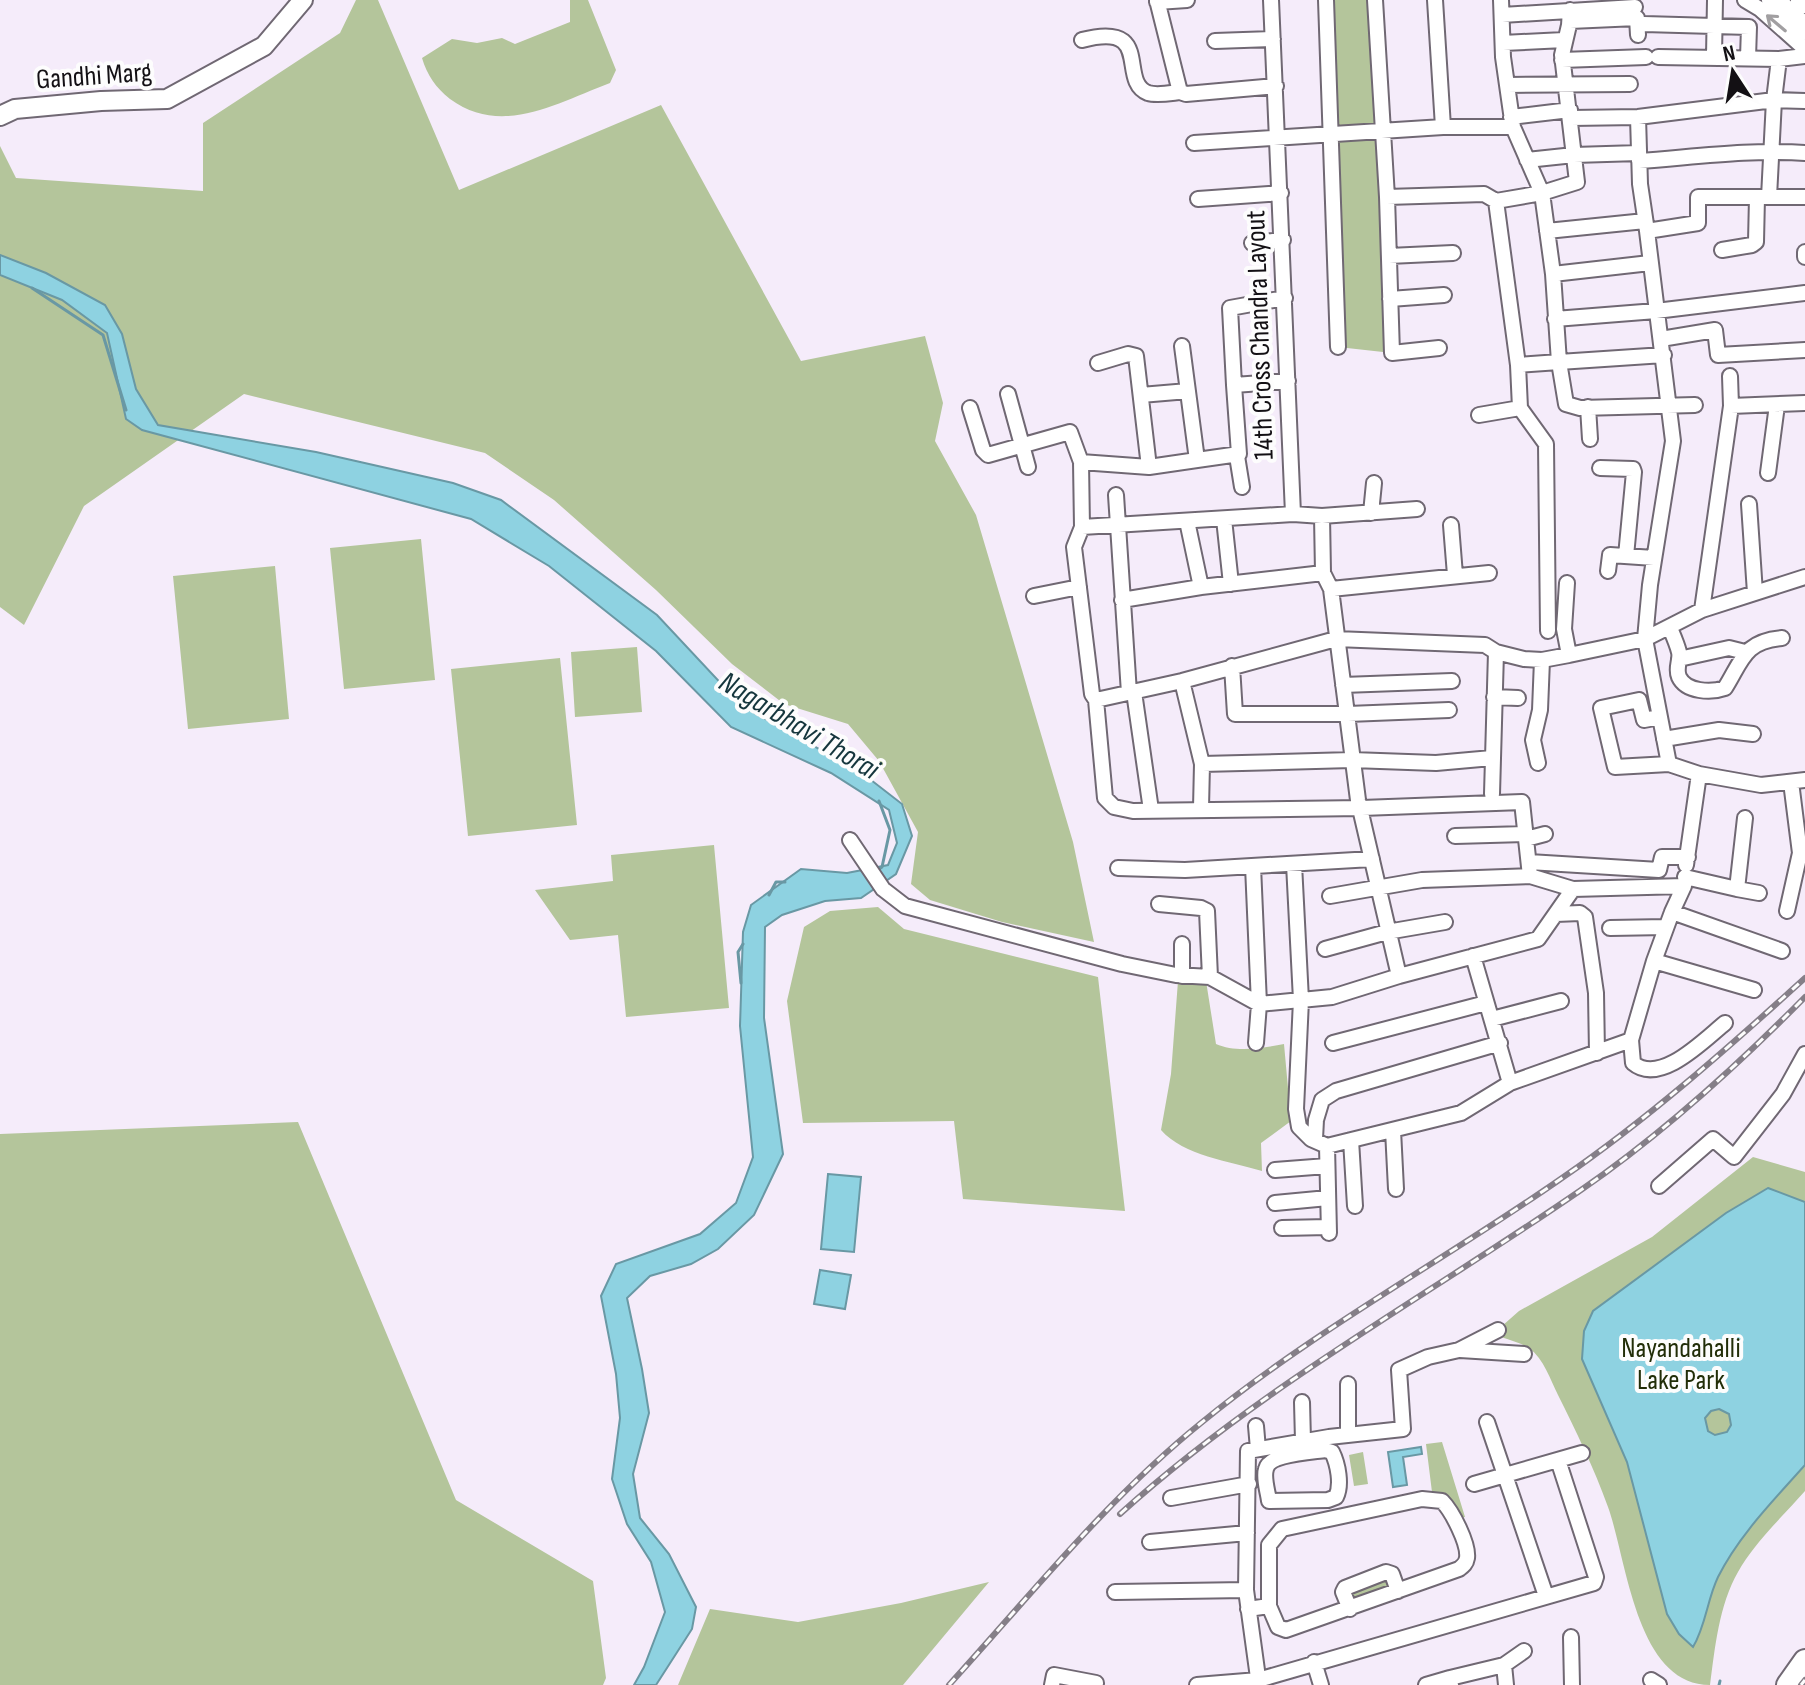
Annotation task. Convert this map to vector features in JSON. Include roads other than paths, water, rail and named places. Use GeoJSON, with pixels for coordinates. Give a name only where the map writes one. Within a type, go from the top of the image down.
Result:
{"type":"FeatureCollection","features":[{"type":"Feature","properties":{"kind":"highway"},"geometry":{"type":"LineString","coordinates":[[1773,0],[1805,29]]}},
{"type":"Feature","properties":{"kind":"highway"},"geometry":{"type":"LineString","coordinates":[[1788,1685],[1805,1661]]}},
{"type":"Feature","properties":{"kind":"main road","name":"Gandhi Marg"},"geometry":{"type":"LineString","coordinates":[[0,116],[15,109],[167,99],[264,46],[303,0]]}},
{"type":"Feature","properties":{"kind":"street"},"geometry":{"type":"LineString","coordinates":[[1180,92],[1157,1],[1187,0]]}},
{"type":"Feature","properties":{"kind":"street","name":"14th Cross Chandra Layout"},"geometry":{"type":"LineString","coordinates":[[1271,0],[1293,514]]}},
{"type":"Feature","properties":{"kind":"street"},"geometry":{"type":"LineString","coordinates":[[1326,0],[1332,136],[1342,245],[1338,347]]}},
{"type":"Feature","properties":{"kind":"street"},"geometry":{"type":"LineString","coordinates":[[1375,0],[1387,197],[1392,353],[1439,348]]}},
{"type":"Feature","properties":{"kind":"street"},"geometry":{"type":"LineString","coordinates":[[1435,0],[1443,127]]}},
{"type":"Feature","properties":{"kind":"street"},"geometry":{"type":"LineString","coordinates":[[1714,56],[1715,0]]}},
{"type":"Feature","properties":{"kind":"street"},"geometry":{"type":"LineString","coordinates":[[1745,0],[1760,9],[1805,49]]}},
{"type":"Feature","properties":{"kind":"street"},"geometry":{"type":"LineString","coordinates":[[1695,405],[1588,407],[1566,404],[1542,193],[1512,122],[1501,7],[1570,15],[1637,18],[1641,30],[1749,27],[1748,58]]}},
{"type":"Feature","properties":{"kind":"street"},"geometry":{"type":"LineString","coordinates":[[1570,15],[1635,7]]}},
{"type":"Feature","properties":{"kind":"street"},"geometry":{"type":"LineString","coordinates":[[1387,197],[1484,194],[1496,201],[1542,193],[1577,182],[1562,60],[1570,15]]}},
{"type":"Feature","properties":{"kind":"street"},"geometry":{"type":"LineString","coordinates":[[1082,40],[1099,36],[1119,40],[1132,53],[1137,83],[1144,90],[1156,94],[1276,86]]}},
{"type":"Feature","properties":{"kind":"street"},"geometry":{"type":"LineString","coordinates":[[1215,41],[1273,39]]}},
{"type":"Feature","properties":{"kind":"street"},"geometry":{"type":"LineString","coordinates":[[1503,43],[1564,40]]}},
{"type":"Feature","properties":{"kind":"street"},"geometry":{"type":"LineString","coordinates":[[1562,60],[1714,56],[1779,59],[1805,56]]}},
{"type":"Feature","properties":{"kind":"street"},"geometry":{"type":"LineString","coordinates":[[1722,250],[1756,242],[1771,151],[1779,59]]}},
{"type":"Feature","properties":{"kind":"street"},"geometry":{"type":"LineString","coordinates":[[1507,85],[1630,84]]}},
{"type":"Feature","properties":{"kind":"street"},"geometry":{"type":"LineString","coordinates":[[1194,143],[1383,133],[1570,114],[1638,117],[1774,100],[1805,101]]}},
{"type":"Feature","properties":{"kind":"street"},"geometry":{"type":"LineString","coordinates":[[1638,117],[1646,226],[1673,441],[1654,558],[1645,639],[1669,764]]}},
{"type":"Feature","properties":{"kind":"street"},"geometry":{"type":"LineString","coordinates":[[1527,160],[1574,155],[1686,158],[1710,153],[1805,153]]}},
{"type":"Feature","properties":{"kind":"street"},"geometry":{"type":"LineString","coordinates":[[1198,199],[1281,193]]}},
{"type":"Feature","properties":{"kind":"street"},"geometry":{"type":"LineString","coordinates":[[1547,231],[1698,223],[1698,197],[1805,197]]}},
{"type":"Feature","properties":{"kind":"street"},"geometry":{"type":"LineString","coordinates":[[1496,201],[1518,365],[1520,408],[1546,444],[1548,631]]}},
{"type":"Feature","properties":{"kind":"street"},"geometry":{"type":"LineString","coordinates":[[1252,243],[1283,240]]}},
{"type":"Feature","properties":{"kind":"street"},"geometry":{"type":"LineString","coordinates":[[1389,256],[1453,253]]}},
{"type":"Feature","properties":{"kind":"street"},"geometry":{"type":"LineString","coordinates":[[1553,274],[1650,263]]}},
{"type":"Feature","properties":{"kind":"street"},"geometry":{"type":"LineString","coordinates":[[1555,319],[1656,311],[1805,293]]}},
{"type":"Feature","properties":{"kind":"street"},"geometry":{"type":"LineString","coordinates":[[1390,299],[1444,295]]}},
{"type":"Feature","properties":{"kind":"street"},"geometry":{"type":"LineString","coordinates":[[1242,487],[1237,456],[1230,308],[1285,298]]}},
{"type":"Feature","properties":{"kind":"street"},"geometry":{"type":"LineString","coordinates":[[1661,339],[1715,330],[1718,355],[1805,350]]}},
{"type":"Feature","properties":{"kind":"street"},"geometry":{"type":"LineString","coordinates":[[1182,346],[1197,460]]}},
{"type":"Feature","properties":{"kind":"street"},"geometry":{"type":"LineString","coordinates":[[1098,363],[1128,354],[1136,356],[1149,467]]}},
{"type":"Feature","properties":{"kind":"street"},"geometry":{"type":"LineString","coordinates":[[1518,365],[1664,355]]}},
{"type":"Feature","properties":{"kind":"street"},"geometry":{"type":"LineString","coordinates":[[1702,610],[1731,406],[1730,376]]}},
{"type":"Feature","properties":{"kind":"street"},"geometry":{"type":"LineString","coordinates":[[1234,385],[1288,381]]}},
{"type":"Feature","properties":{"kind":"street"},"geometry":{"type":"LineString","coordinates":[[1141,395],[1188,391]]}},
{"type":"Feature","properties":{"kind":"street"},"geometry":{"type":"LineString","coordinates":[[1008,394],[1028,467]]}},
{"type":"Feature","properties":{"kind":"street"},"geometry":{"type":"LineString","coordinates":[[1731,406],[1805,403]]}},
{"type":"Feature","properties":{"kind":"street"},"geometry":{"type":"LineString","coordinates":[[1768,473],[1777,405]]}},
{"type":"Feature","properties":{"kind":"street"},"geometry":{"type":"LineString","coordinates":[[1588,407],[1590,439]]}},
{"type":"Feature","properties":{"kind":"street"},"geometry":{"type":"LineString","coordinates":[[970,408],[983,450],[988,455]]}},
{"type":"Feature","properties":{"kind":"street"},"geometry":{"type":"LineString","coordinates":[[1479,415],[1520,408]]}},
{"type":"Feature","properties":{"kind":"street"},"geometry":{"type":"LineString","coordinates":[[973,461],[1070,432],[1081,462],[1082,527],[1074,547],[1088,665],[1096,700],[1105,798],[1114,807],[1123,810],[1362,808],[1522,802],[1530,869]]}},
{"type":"Feature","properties":{"kind":"street"},"geometry":{"type":"LineString","coordinates":[[1081,462],[1149,467],[1237,456]]}},
{"type":"Feature","properties":{"kind":"street"},"geometry":{"type":"LineString","coordinates":[[1600,468],[1633,469],[1634,472],[1626,556]]}},
{"type":"Feature","properties":{"kind":"street"},"geometry":{"type":"LineString","coordinates":[[1371,513],[1374,483]]}},
{"type":"Feature","properties":{"kind":"street"},"geometry":{"type":"LineString","coordinates":[[1116,495],[1122,600],[1132,692],[1151,810]]}},
{"type":"Feature","properties":{"kind":"street"},"geometry":{"type":"LineString","coordinates":[[1749,504],[1755,593]]}},
{"type":"Feature","properties":{"kind":"street"},"geometry":{"type":"LineString","coordinates":[[1082,527],[1417,509]]}},
{"type":"Feature","properties":{"kind":"street"},"geometry":{"type":"LineString","coordinates":[[1322,516],[1323,573],[1331,589],[1352,760],[1399,976]]}},
{"type":"Feature","properties":{"kind":"street"},"geometry":{"type":"LineString","coordinates":[[1224,519],[1231,584]]}},
{"type":"Feature","properties":{"kind":"street"},"geometry":{"type":"LineString","coordinates":[[1187,521],[1201,587]]}},
{"type":"Feature","properties":{"kind":"street"},"geometry":{"type":"LineString","coordinates":[[1451,525],[1455,575]]}},
{"type":"Feature","properties":{"kind":"street"},"geometry":{"type":"LineString","coordinates":[[1608,571],[1610,555],[1654,558]]}},
{"type":"Feature","properties":{"kind":"street"},"geometry":{"type":"LineString","coordinates":[[1122,600],[1323,573]]}},
{"type":"Feature","properties":{"kind":"street"},"geometry":{"type":"LineString","coordinates":[[1331,589],[1489,573]]}},
{"type":"Feature","properties":{"kind":"street"},"geometry":{"type":"LineString","coordinates":[[1096,700],[1182,681],[1336,639],[1485,645],[1496,652],[1542,660],[1645,639],[1702,610],[1805,577]]}},
{"type":"Feature","properties":{"kind":"street"},"geometry":{"type":"LineString","coordinates":[[1567,583],[1564,629],[1569,655]]}},
{"type":"Feature","properties":{"kind":"street"},"geometry":{"type":"LineString","coordinates":[[1034,596],[1079,587]]}},
{"type":"Feature","properties":{"kind":"street"},"geometry":{"type":"LineString","coordinates":[[1670,628],[1680,655],[1679,677],[1684,683],[1703,691],[1725,688],[1745,652],[1763,642],[1782,638]]}},
{"type":"Feature","properties":{"kind":"street"},"geometry":{"type":"LineString","coordinates":[[1679,659],[1729,648],[1745,652]]}},
{"type":"Feature","properties":{"kind":"street"},"geometry":{"type":"LineString","coordinates":[[1492,794],[1496,652]]}},
{"type":"Feature","properties":{"kind":"street"},"geometry":{"type":"LineString","coordinates":[[1538,763],[1533,740],[1540,710],[1542,660]]}},
{"type":"Feature","properties":{"kind":"street"},"geometry":{"type":"LineString","coordinates":[[1232,666],[1235,714],[1449,710]]}},
{"type":"Feature","properties":{"kind":"street"},"geometry":{"type":"LineString","coordinates":[[1182,681],[1202,764],[1201,808]]}},
{"type":"Feature","properties":{"kind":"street"},"geometry":{"type":"LineString","coordinates":[[1343,685],[1452,681]]}},
{"type":"Feature","properties":{"kind":"street"},"geometry":{"type":"LineString","coordinates":[[1494,697],[1518,698]]}},
{"type":"Feature","properties":{"kind":"street"},"geometry":{"type":"LineString","coordinates":[[1660,717],[1644,720],[1639,700],[1601,708],[1615,767],[1669,764],[1699,774],[1761,785],[1798,781],[1800,853],[1787,911]]}},
{"type":"Feature","properties":{"kind":"street"},"geometry":{"type":"LineString","coordinates":[[1664,739],[1719,730],[1753,734]]}},
{"type":"Feature","properties":{"kind":"street"},"geometry":{"type":"LineString","coordinates":[[1202,764],[1352,760],[1436,763],[1492,758]]}},
{"type":"Feature","properties":{"kind":"street"},"geometry":{"type":"LineString","coordinates":[[1699,774],[1684,881],[1654,961],[1631,1040],[1633,1063],[1640,1069],[1665,1067],[1683,1058],[1725,1023]]}},
{"type":"Feature","properties":{"kind":"street"},"geometry":{"type":"LineString","coordinates":[[1737,889],[1745,818]]}},
{"type":"Feature","properties":{"kind":"street"},"geometry":{"type":"LineString","coordinates":[[1455,836],[1545,834]]}},
{"type":"Feature","properties":{"kind":"street"},"geometry":{"type":"LineString","coordinates":[[850,840],[883,889],[905,906],[1122,964],[1182,976],[1210,977],[1259,1004],[1332,997],[1538,939],[1573,889]]}},
{"type":"Feature","properties":{"kind":"street"},"geometry":{"type":"LineString","coordinates":[[1330,896],[1422,880],[1530,869],[1659,870],[1662,857],[1688,857]]}},
{"type":"Feature","properties":{"kind":"street"},"geometry":{"type":"LineString","coordinates":[[1118,868],[1185,870],[1372,859]]}},
{"type":"Feature","properties":{"kind":"street"},"geometry":{"type":"LineString","coordinates":[[1294,864],[1301,1000],[1296,1109],[1299,1127],[1321,1143],[1351,1140],[1461,1113],[1510,1083],[1631,1040]]}},
{"type":"Feature","properties":{"kind":"street"},"geometry":{"type":"LineString","coordinates":[[1253,866],[1259,1004],[1256,1043]]}},
{"type":"Feature","properties":{"kind":"street"},"geometry":{"type":"LineString","coordinates":[[1530,869],[1573,889],[1684,881],[1759,893]]}},
{"type":"Feature","properties":{"kind":"street"},"geometry":{"type":"LineString","coordinates":[[1159,904],[1207,911],[1210,977]]}},
{"type":"Feature","properties":{"kind":"street"},"geometry":{"type":"LineString","coordinates":[[1672,912],[1782,951]]}},
{"type":"Feature","properties":{"kind":"street"},"geometry":{"type":"LineString","coordinates":[[1556,914],[1580,913],[1585,917],[1596,993],[1597,1053]]}},
{"type":"Feature","properties":{"kind":"street"},"geometry":{"type":"LineString","coordinates":[[1325,949],[1387,932],[1445,922]]}},
{"type":"Feature","properties":{"kind":"street"},"geometry":{"type":"LineString","coordinates":[[1610,928],[1666,927]]}},
{"type":"Feature","properties":{"kind":"street"},"geometry":{"type":"LineString","coordinates":[[1182,944],[1182,976]]}},
{"type":"Feature","properties":{"kind":"street"},"geometry":{"type":"LineString","coordinates":[[1473,956],[1510,1083]]}},
{"type":"Feature","properties":{"kind":"street"},"geometry":{"type":"LineString","coordinates":[[1654,961],[1754,990]]}},
{"type":"Feature","properties":{"kind":"street"},"geometry":{"type":"LineString","coordinates":[[1492,1019],[1561,1001]]}},
{"type":"Feature","properties":{"kind":"street"},"geometry":{"type":"LineString","coordinates":[[1333,1043],[1486,1003]]}},
{"type":"Feature","properties":{"kind":"street"},"geometry":{"type":"LineString","coordinates":[[1282,1228],[1329,1230],[1327,1166],[1316,1120],[1322,1100],[1336,1091],[1500,1043]]}},
{"type":"Feature","properties":{"kind":"street"},"geometry":{"type":"LineString","coordinates":[[1659,1186],[1713,1139],[1734,1157],[1783,1094],[1805,1054]]}},
{"type":"Feature","properties":{"kind":"street"},"geometry":{"type":"LineString","coordinates":[[1393,1130],[1396,1189]]}},
{"type":"Feature","properties":{"kind":"street"},"geometry":{"type":"LineString","coordinates":[[1351,1140],[1355,1206]]}},
{"type":"Feature","properties":{"kind":"street"},"geometry":{"type":"LineString","coordinates":[[1275,1170],[1327,1166]]}},
{"type":"Feature","properties":{"kind":"street"},"geometry":{"type":"LineString","coordinates":[[1275,1203],[1328,1198]]}},
{"type":"Feature","properties":{"kind":"street"},"geometry":{"type":"LineString","coordinates":[[1258,1682],[1246,1590],[1248,1451],[1403,1429],[1399,1370],[1428,1357],[1459,1350],[1498,1330]]}},
{"type":"Feature","properties":{"kind":"street"},"geometry":{"type":"LineString","coordinates":[[1459,1350],[1524,1354]]}},
{"type":"Feature","properties":{"kind":"street"},"geometry":{"type":"LineString","coordinates":[[1348,1384],[1348,1435]]}},
{"type":"Feature","properties":{"kind":"street"},"geometry":{"type":"LineString","coordinates":[[1302,1402],[1303,1441]]}},
{"type":"Feature","properties":{"kind":"street"},"geometry":{"type":"LineString","coordinates":[[1487,1422],[1546,1596]]}},
{"type":"Feature","properties":{"kind":"street"},"geometry":{"type":"LineString","coordinates":[[1256,1426],[1258,1449]]}},
{"type":"Feature","properties":{"kind":"street"},"geometry":{"type":"LineString","coordinates":[[1248,1501],[1269,1501],[1328,1500],[1336,1497],[1339,1484],[1332,1452],[1325,1450],[1279,1457],[1268,1464],[1269,1501]]}},
{"type":"Feature","properties":{"kind":"street"},"geometry":{"type":"LineString","coordinates":[[1474,1484],[1582,1453]]}},
{"type":"Feature","properties":{"kind":"street"},"geometry":{"type":"LineString","coordinates":[[1197,1685],[1258,1682],[1314,1662],[1594,1583],[1596,1577],[1558,1460]]}},
{"type":"Feature","properties":{"kind":"street"},"geometry":{"type":"LineString","coordinates":[[1171,1498],[1249,1484]]}},
{"type":"Feature","properties":{"kind":"street"},"geometry":{"type":"LineString","coordinates":[[1422,1499],[1442,1501],[1456,1521],[1467,1556],[1459,1569],[1286,1630],[1281,1630],[1274,1622],[1269,1606],[1267,1557],[1274,1535],[1293,1525],[1422,1499]]}},
{"type":"Feature","properties":{"kind":"street"},"geometry":{"type":"LineString","coordinates":[[1150,1542],[1247,1533]]}},
{"type":"Feature","properties":{"kind":"street"},"geometry":{"type":"LineString","coordinates":[[1247,1557],[1267,1557]]}},
{"type":"Feature","properties":{"kind":"street"},"geometry":{"type":"LineString","coordinates":[[1350,1609],[1343,1592],[1345,1588],[1386,1572],[1392,1574],[1398,1591]]}},
{"type":"Feature","properties":{"kind":"street"},"geometry":{"type":"LineString","coordinates":[[1115,1592],[1246,1590]]}},
{"type":"Feature","properties":{"kind":"street"},"geometry":{"type":"LineString","coordinates":[[1248,1609],[1269,1606]]}},
{"type":"Feature","properties":{"kind":"street"},"geometry":{"type":"LineString","coordinates":[[1251,1628],[1274,1622]]}},
{"type":"Feature","properties":{"kind":"street"},"geometry":{"type":"LineString","coordinates":[[1571,1637],[1572,1685]]}},
{"type":"Feature","properties":{"kind":"street"},"geometry":{"type":"LineString","coordinates":[[1426,1685],[1450,1682],[1504,1665],[1524,1651]]}},
{"type":"Feature","properties":{"kind":"street"},"geometry":{"type":"LineString","coordinates":[[1314,1662],[1321,1685]]}},
{"type":"Feature","properties":{"kind":"street"},"geometry":{"type":"LineString","coordinates":[[1504,1665],[1506,1685]]}},
{"type":"Feature","properties":{"kind":"street"},"geometry":{"type":"LineString","coordinates":[[1052,1685],[1054,1675],[1096,1683]]}},
{"type":"Feature","properties":{"kind":"water","name":"Nagarbhavi Thorai"},"geometry":{"type":"Polygon","coordinates":[[[0,255],[46,273],[105,305],[122,334],[136,389],[158,425],[316,452],[453,483],[501,500],[657,615],[742,706],[862,773],[902,804],[912,836],[896,874],[861,898],[825,901],[782,915],[765,927],[764,1018],[783,1154],[754,1215],[718,1249],[691,1264],[650,1276],[627,1298],[649,1413],[633,1474],[640,1518],[669,1554],[696,1607],[692,1629],[656,1685],[634,1685],[665,1612],[651,1562],[627,1524],[612,1479],[620,1418],[616,1374],[601,1296],[616,1264],[700,1234],[736,1203],[753,1157],[740,1026],[743,932],[751,905],[801,869],[847,873],[888,865],[897,843],[889,810],[831,773],[731,727],[656,651],[549,566],[471,519],[142,430],[126,419],[107,333],[62,300],[0,275],[0,255]]]}},
{"type":"Feature","properties":{"kind":"water"},"geometry":{"type":"Polygon","coordinates":[[[828,1174],[861,1177],[854,1252],[821,1249],[828,1174]]]}},
{"type":"Feature","properties":{"kind":"water","name":"Nayandahalli Lake Park"},"geometry":{"type":"Polygon","coordinates":[[[1768,1188],[1805,1202],[1805,1465],[1758,1518],[1726,1562],[1714,1586],[1693,1647],[1679,1634],[1667,1614],[1627,1462],[1582,1359],[1584,1331],[1593,1311],[1726,1213],[1768,1188]],[[1719,1409],[1711,1411],[1705,1418],[1708,1431],[1715,1435],[1727,1432],[1731,1425],[1729,1414],[1719,1409]]]}},
{"type":"Feature","properties":{"kind":"water"},"geometry":{"type":"Polygon","coordinates":[[[820,1270],[851,1275],[845,1309],[814,1304],[820,1270]]]}},
{"type":"Feature","properties":{"kind":"water"},"geometry":{"type":"Polygon","coordinates":[[[1421,1447],[1422,1454],[1403,1457],[1407,1485],[1393,1487],[1388,1452],[1421,1447]]]}},
{"type":"Feature","properties":{"kind":"waterway","name":"Nagarbhavi Thorai"},"geometry":{"type":"LineString","coordinates":[[32,288],[103,335],[126,410]]}},
{"type":"Feature","properties":{"kind":"waterway","name":"Nagarbhavi Thorai"},"geometry":{"type":"LineString","coordinates":[[879,801],[890,830],[879,869]]}},
{"type":"Feature","properties":{"kind":"waterway","name":"Nagarbhavi Thorai"},"geometry":{"type":"LineString","coordinates":[[769,895],[776,882],[785,882]]}},
{"type":"Feature","properties":{"kind":"waterway","name":"Nagarbhavi Thorai"},"geometry":{"type":"LineString","coordinates":[[741,983],[738,952],[743,944]]}},
{"type":"Feature","properties":{"kind":"waterway"},"geometry":{"type":"LineString","coordinates":[[1719,1685],[1720,1681]]}},
{"type":"Feature","properties":{"kind":"railway"},"geometry":{"type":"LineString","coordinates":[[949,1685],[1101,1516],[1201,1423],[1288,1358],[1517,1209],[1594,1155],[1687,1082],[1805,978]]}},
{"type":"Feature","properties":{"kind":"railway"},"geometry":{"type":"LineString","coordinates":[[1120,1514],[1229,1425],[1287,1384],[1611,1169],[1698,1099],[1805,997]]}},
{"type":"Feature","properties":{"kind":"railway"},"geometry":{"type":"LineString","coordinates":[[1801,1685],[1805,1680]]}}]}
